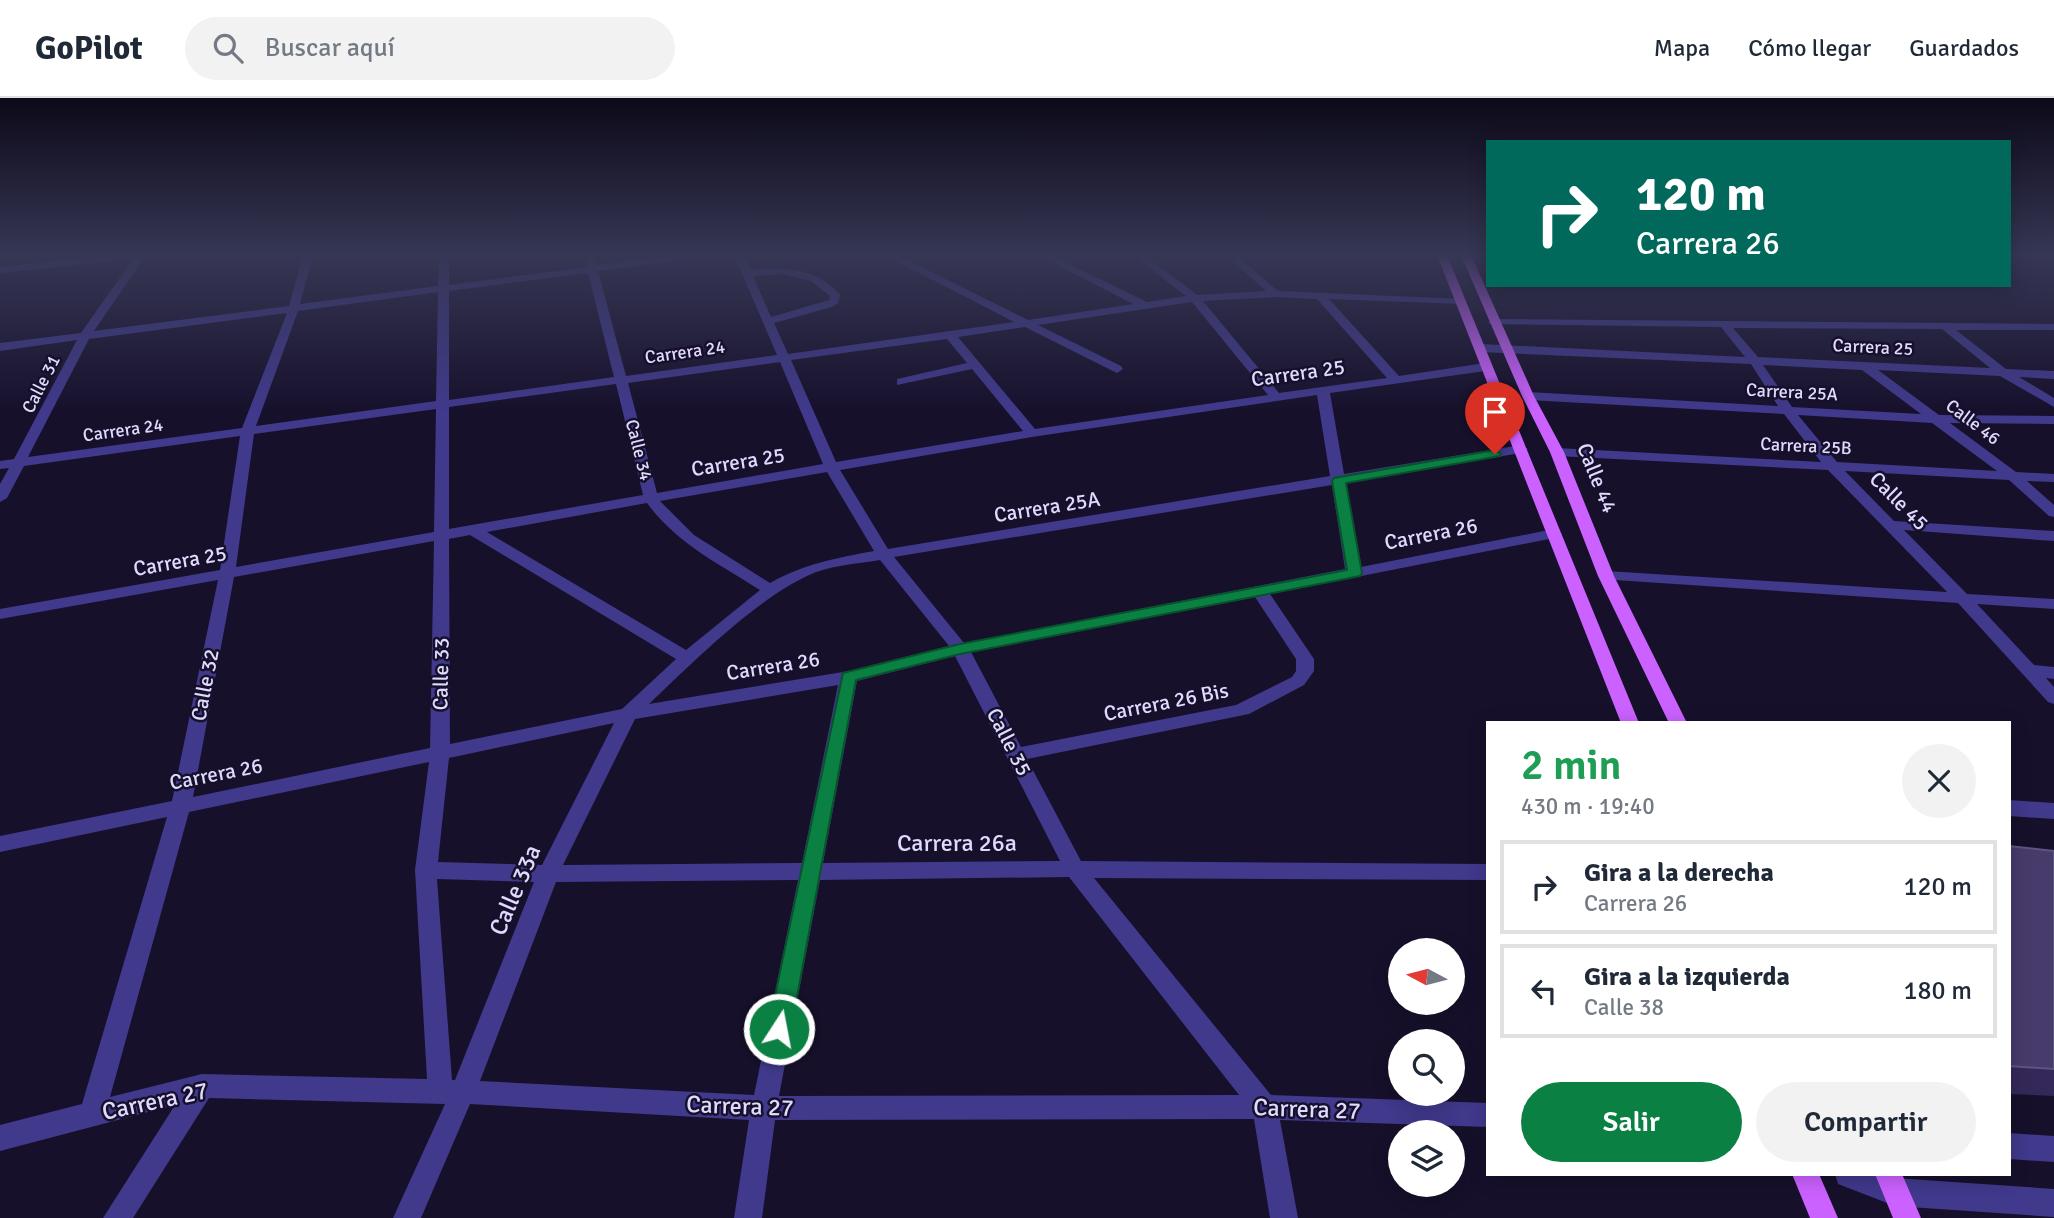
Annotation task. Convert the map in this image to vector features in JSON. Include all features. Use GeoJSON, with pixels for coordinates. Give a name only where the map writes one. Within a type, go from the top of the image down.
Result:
{"type":"FeatureCollection","features":[{"type":"Feature","properties":{"kind":"main road"},"geometry":{"type":"LineString","coordinates":[[1463,307],[1629,721]]}},
{"type":"Feature","properties":{"kind":"main road","name":"Calle 44"},"geometry":{"type":"LineString","coordinates":[[1488,307],[1510,349],[1528,396],[1557,452],[1606,576],[1677,721]]}},
{"type":"Feature","properties":{"kind":"main road"},"geometry":{"type":"LineString","coordinates":[[1806,1176],[1824,1218]]}},
{"type":"Feature","properties":{"kind":"main road"},"geometry":{"type":"LineString","coordinates":[[1891,1183],[1907,1218]]}},
{"type":"Feature","properties":{"kind":"street","name":"Calle 31"},"geometry":{"type":"LineString","coordinates":[[0,498],[85,336],[105,307]]}},
{"type":"Feature","properties":{"kind":"street"},"geometry":{"type":"LineString","coordinates":[[0,347],[292,307]]}},
{"type":"Feature","properties":{"kind":"street","name":"Calle 32"},"geometry":{"type":"LineString","coordinates":[[92,1115],[181,804],[227,574],[248,430],[294,307]]}},
{"type":"Feature","properties":{"kind":"street","name":"Calle 33"},"geometry":{"type":"LineString","coordinates":[[407,1218],[451,1092],[426,870],[440,752],[444,307]]}},
{"type":"Feature","properties":{"kind":"street","name":"Calle 34"},"geometry":{"type":"LineString","coordinates":[[603,307],[650,498],[662,516],[681,532],[770,590]]}},
{"type":"Feature","properties":{"kind":"street","name":"Calle 35"},"geometry":{"type":"LineString","coordinates":[[762,307],[832,468],[884,555],[960,649],[1075,869],[1265,1107],[1284,1218]]}},
{"type":"Feature","properties":{"kind":"street"},"geometry":{"type":"LineString","coordinates":[[768,321],[820,307]]}},
{"type":"Feature","properties":{"kind":"street"},"geometry":{"type":"LineString","coordinates":[[992,307],[1117,369]]}},
{"type":"Feature","properties":{"kind":"street","name":"Carrera 24"},"geometry":{"type":"LineString","coordinates":[[0,465],[1137,307]]}},
{"type":"Feature","properties":{"kind":"street"},"geometry":{"type":"LineString","coordinates":[[1203,307],[1276,397]]}},
{"type":"Feature","properties":{"kind":"street"},"geometry":{"type":"LineString","coordinates":[[1330,307],[1396,380]]}},
{"type":"Feature","properties":{"kind":"street"},"geometry":{"type":"LineString","coordinates":[[1494,321],[1761,326],[2054,327]]}},
{"type":"Feature","properties":{"kind":"street","name":"Calle 45"},"geometry":{"type":"LineString","coordinates":[[1725,325],[1833,467],[2032,671],[2054,698]]}},
{"type":"Feature","properties":{"kind":"street"},"geometry":{"type":"LineString","coordinates":[[1946,327],[2003,373],[2054,403]]}},
{"type":"Feature","properties":{"kind":"street"},"geometry":{"type":"LineString","coordinates":[[950,335],[1032,433]]}},
{"type":"Feature","properties":{"kind":"street","name":"Carrera 25"},"geometry":{"type":"LineString","coordinates":[[1481,348],[2054,375]]}},
{"type":"Feature","properties":{"kind":"street"},"geometry":{"type":"LineString","coordinates":[[901,382],[975,365]]}},
{"type":"Feature","properties":{"kind":"street","name":"Carrera 25"},"geometry":{"type":"LineString","coordinates":[[0,614],[1032,433],[1485,366]]}},
{"type":"Feature","properties":{"kind":"street","name":"Calle 46"},"geometry":{"type":"LineString","coordinates":[[1865,366],[2014,477],[2054,513]]}},
{"type":"Feature","properties":{"kind":"street"},"geometry":{"type":"LineString","coordinates":[[1323,391],[1354,573]]}},
{"type":"Feature","properties":{"kind":"street","name":"Carrera 25A"},"geometry":{"type":"LineString","coordinates":[[1528,396],[1938,419],[2054,421]]}},
{"type":"Feature","properties":{"kind":"street","name":"Carrera 25A"},"geometry":{"type":"LineString","coordinates":[[628,714],[687,658],[770,590],[802,572],[826,564],[1521,449]]}},
{"type":"Feature","properties":{"kind":"street","name":"Carrera 25B"},"geometry":{"type":"LineString","coordinates":[[1557,452],[2054,478]]}},
{"type":"Feature","properties":{"kind":"street"},"geometry":{"type":"LineString","coordinates":[[1892,525],[2054,536]]}},
{"type":"Feature","properties":{"kind":"street"},"geometry":{"type":"LineString","coordinates":[[474,530],[687,658]]}},
{"type":"Feature","properties":{"kind":"street","name":"Carrera 26"},"geometry":{"type":"LineString","coordinates":[[0,844],[181,804],[628,714],[849,677],[960,649],[1554,534]]}},
{"type":"Feature","properties":{"kind":"street"},"geometry":{"type":"LineString","coordinates":[[1606,576],[2054,604]]}},
{"type":"Feature","properties":{"kind":"street","name":"Carrera 26 Bis"},"geometry":{"type":"LineString","coordinates":[[1015,755],[1230,713],[1273,696],[1298,681],[1305,671],[1305,659],[1259,592]]}},
{"type":"Feature","properties":{"kind":"street"},"geometry":{"type":"LineString","coordinates":[[2032,671],[2054,673]]}},
{"type":"Feature","properties":{"kind":"street"},"geometry":{"type":"LineString","coordinates":[[748,1218],[764,1108],[849,677]]}},
{"type":"Feature","properties":{"kind":"street","name":"Calle 33a"},"geometry":{"type":"LineString","coordinates":[[451,1092],[548,874],[628,714]]}},
{"type":"Feature","properties":{"kind":"street"},"geometry":{"type":"LineString","coordinates":[[2011,808],[2054,811]]}},
{"type":"Feature","properties":{"kind":"street","name":"Carrera 26a"},"geometry":{"type":"LineString","coordinates":[[426,870],[548,874],[1075,869],[1486,872]]}},
{"type":"Feature","properties":{"kind":"street"},"geometry":{"type":"LineString","coordinates":[[117,1218],[202,1086]]}},
{"type":"Feature","properties":{"kind":"street","name":"Carrera 27"},"geometry":{"type":"LineString","coordinates":[[0,1138],[202,1086],[451,1092],[764,1108],[1265,1107],[1486,1115]]}},
{"type":"Feature","properties":{"kind":"street"},"geometry":{"type":"LineString","coordinates":[[2011,1146],[2054,1149]]}},
{"type":"Feature","properties":{"kind":"street"},"geometry":{"type":"LineString","coordinates":[[1858,1176],[1891,1183],[2054,1203]]}},
{"type":"Feature","properties":{"kind":"building"},"geometry":{"type":"Polygon","coordinates":[[[2011,846],[2054,851],[2054,1069],[2011,1066],[2011,846]]]}},
{"type":"Feature","properties":{"kind":"route"},"geometry":{"type":"LineString","coordinates":[[779,1029],[849,677],[960,649],[1354,573],[1339,481],[1495,454]]}}]}
